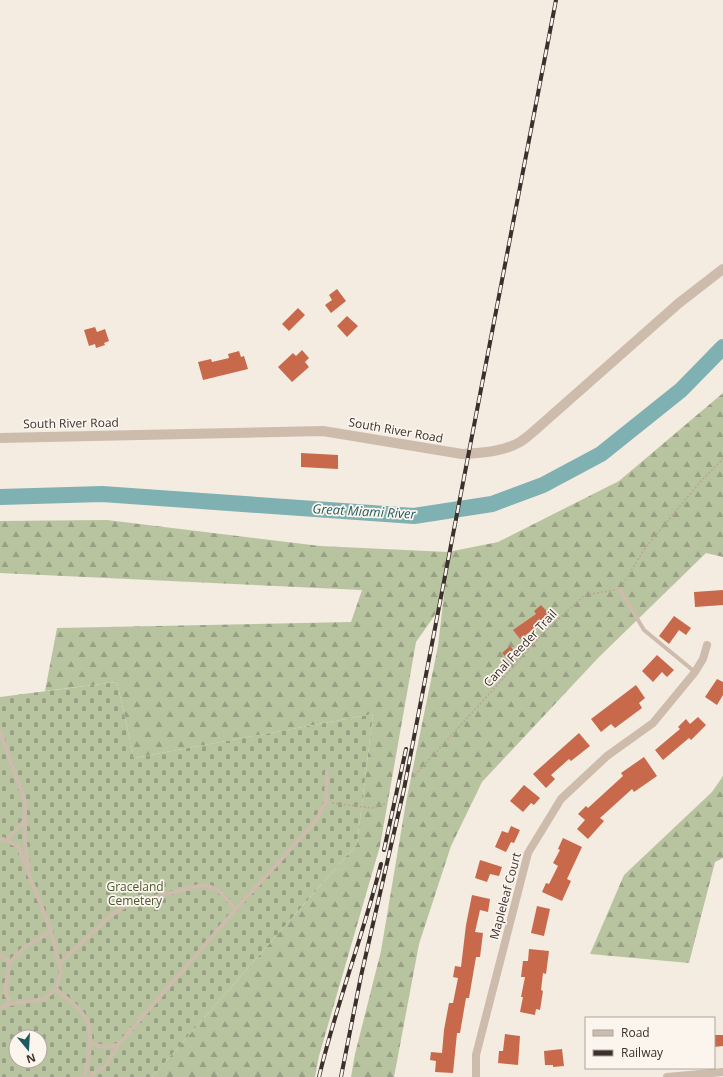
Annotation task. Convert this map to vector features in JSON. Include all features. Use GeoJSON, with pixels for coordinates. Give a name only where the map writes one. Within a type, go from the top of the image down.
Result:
{"type":"FeatureCollection","features":[{"type":"Feature","properties":{"kind":"street","name":"South River Road"},"geometry":{"type":"LineString","coordinates":[[0,438],[323,431],[462,454],[483,453],[502,449],[520,442],[679,303],[723,269]]}},
{"type":"Feature","properties":{"kind":"street","name":"Mapleleaf Court"},"geometry":{"type":"LineString","coordinates":[[476,1077],[476,1055],[528,853],[561,799],[607,756],[653,723],[695,672],[703,659],[707,645]]}},
{"type":"Feature","properties":{"kind":"street"},"geometry":{"type":"LineString","coordinates":[[666,1077],[723,1072]]}},
{"type":"Feature","properties":{"kind":"lane"},"geometry":{"type":"LineString","coordinates":[[620,590],[644,630],[695,672]]}},
{"type":"Feature","properties":{"kind":"lane"},"geometry":{"type":"LineString","coordinates":[[0,731],[25,802],[25,843],[30,878]]}},
{"type":"Feature","properties":{"kind":"lane"},"geometry":{"type":"LineString","coordinates":[[89,1077],[107,1064],[118,1045],[236,909],[315,822],[326,802],[327,772]]}},
{"type":"Feature","properties":{"kind":"lane"},"geometry":{"type":"LineString","coordinates":[[7,840],[24,821]]}},
{"type":"Feature","properties":{"kind":"lane"},"geometry":{"type":"LineString","coordinates":[[0,839],[3,838],[18,846],[51,931],[62,971],[56,989],[44,999],[10,1004],[0,1008]]}},
{"type":"Feature","properties":{"kind":"lane"},"geometry":{"type":"LineString","coordinates":[[60,963],[110,916],[130,903],[203,885],[217,889],[236,909]]}},
{"type":"Feature","properties":{"kind":"lane"},"geometry":{"type":"LineString","coordinates":[[10,1004],[5,991],[10,962],[24,948],[51,931]]}},
{"type":"Feature","properties":{"kind":"lane"},"geometry":{"type":"LineString","coordinates":[[0,955],[10,962]]}},
{"type":"Feature","properties":{"kind":"lane"},"geometry":{"type":"LineString","coordinates":[[56,989],[82,1012],[88,1021],[90,1044],[88,1063],[84,1077]]}},
{"type":"Feature","properties":{"kind":"lane"},"geometry":{"type":"LineString","coordinates":[[90,1044],[105,1047],[118,1045]]}},
{"type":"Feature","properties":{"kind":"path"},"geometry":{"type":"LineString","coordinates":[[620,590],[646,548],[701,481],[723,459]]}},
{"type":"Feature","properties":{"kind":"path","name":"Canal Feeder Trail"},"geometry":{"type":"LineString","coordinates":[[415,775],[542,634],[585,594],[620,590]]}},
{"type":"Feature","properties":{"kind":"path"},"geometry":{"type":"LineString","coordinates":[[326,802],[372,808],[385,804]]}},
{"type":"Feature","properties":{"kind":"green space"},"geometry":{"type":"Polygon","coordinates":[[[723,393],[723,557],[706,553],[598,658],[482,782],[451,846],[419,944],[394,1077],[351,1077],[355,1054],[381,951],[406,802],[438,646],[448,560],[437,612],[416,642],[380,846],[319,1056],[315,1077],[152,1077],[357,844],[373,714],[134,758],[117,682],[45,691],[57,628],[351,622],[362,590],[0,573],[0,521],[107,520],[320,546],[448,552],[498,542],[619,481],[723,393]]]}},
{"type":"Feature","properties":{"kind":"green space","name":"Graceland Cemetery"},"geometry":{"type":"Polygon","coordinates":[[[117,682],[134,758],[373,714],[357,844],[152,1077],[0,1077],[0,697],[117,682]]]}},
{"type":"Feature","properties":{"kind":"green space"},"geometry":{"type":"Polygon","coordinates":[[[723,776],[723,858],[715,862],[689,963],[590,954],[624,875],[712,792],[723,776]]]}},
{"type":"Feature","properties":{"kind":"building"},"geometry":{"type":"Polygon","coordinates":[[[337,289],[346,301],[331,313],[325,305],[332,300],[329,295],[337,289]]]}},
{"type":"Feature","properties":{"kind":"building"},"geometry":{"type":"Polygon","coordinates":[[[298,308],[305,315],[289,331],[282,324],[298,308]]]}},
{"type":"Feature","properties":{"kind":"building"},"geometry":{"type":"Polygon","coordinates":[[[347,316],[358,326],[347,337],[337,326],[347,316]]]}},
{"type":"Feature","properties":{"kind":"building"},"geometry":{"type":"Polygon","coordinates":[[[95,327],[97,332],[105,329],[109,341],[104,343],[105,345],[96,348],[95,344],[89,346],[84,330],[95,327]]]}},
{"type":"Feature","properties":{"kind":"building"},"geometry":{"type":"Polygon","coordinates":[[[302,350],[309,358],[305,362],[309,367],[292,382],[278,367],[293,353],[296,356],[302,350]]]}},
{"type":"Feature","properties":{"kind":"building"},"geometry":{"type":"Polygon","coordinates":[[[239,351],[241,357],[244,356],[248,369],[203,380],[198,362],[211,359],[212,362],[229,358],[228,354],[239,351]]]}},
{"type":"Feature","properties":{"kind":"building"},"geometry":{"type":"Polygon","coordinates":[[[301,453],[338,455],[338,469],[301,467],[301,453]]]}},
{"type":"Feature","properties":{"kind":"building"},"geometry":{"type":"Polygon","coordinates":[[[723,590],[723,605],[695,607],[694,592],[723,590]]]}},
{"type":"Feature","properties":{"kind":"building"},"geometry":{"type":"Polygon","coordinates":[[[541,605],[554,619],[546,626],[543,622],[520,639],[513,630],[536,614],[534,611],[541,605]]]}},
{"type":"Feature","properties":{"kind":"building"},"geometry":{"type":"Polygon","coordinates":[[[674,616],[691,628],[686,635],[679,630],[669,644],[659,636],[674,616]]]}},
{"type":"Feature","properties":{"kind":"building"},"geometry":{"type":"Polygon","coordinates":[[[510,646],[517,654],[509,661],[502,653],[510,646]]]}},
{"type":"Feature","properties":{"kind":"building"},"geometry":{"type":"Polygon","coordinates":[[[657,655],[674,670],[667,677],[662,672],[653,682],[642,671],[657,655]]]}},
{"type":"Feature","properties":{"kind":"building"},"geometry":{"type":"Polygon","coordinates":[[[717,679],[723,682],[723,695],[717,705],[705,697],[717,679]]]}},
{"type":"Feature","properties":{"kind":"building"},"geometry":{"type":"Polygon","coordinates":[[[636,685],[645,698],[639,703],[642,708],[615,728],[611,724],[601,732],[591,719],[636,685]]]}},
{"type":"Feature","properties":{"kind":"building"},"geometry":{"type":"Polygon","coordinates":[[[698,717],[706,725],[691,740],[689,738],[663,760],[655,750],[680,729],[678,727],[686,719],[690,724],[698,717]]]}},
{"type":"Feature","properties":{"kind":"building"},"geometry":{"type":"Polygon","coordinates":[[[579,733],[590,746],[571,761],[569,759],[551,775],[555,779],[546,788],[533,774],[579,733]]]}},
{"type":"Feature","properties":{"kind":"building"},"geometry":{"type":"Polygon","coordinates":[[[644,757],[657,776],[634,792],[632,789],[600,818],[604,821],[588,839],[577,829],[585,820],[578,814],[586,806],[588,808],[623,776],[621,773],[644,757]]]}},
{"type":"Feature","properties":{"kind":"building"},"geometry":{"type":"Polygon","coordinates":[[[524,785],[540,798],[534,805],[531,803],[523,812],[510,801],[524,785]]]}},
{"type":"Feature","properties":{"kind":"building"},"geometry":{"type":"Polygon","coordinates":[[[511,826],[520,830],[514,843],[511,842],[506,852],[495,847],[502,831],[508,833],[511,826]]]}},
{"type":"Feature","properties":{"kind":"building"},"geometry":{"type":"Polygon","coordinates":[[[563,838],[582,847],[567,879],[571,881],[562,901],[542,892],[546,883],[549,884],[558,866],[553,863],[560,850],[558,849],[563,838]]]}},
{"type":"Feature","properties":{"kind":"building"},"geometry":{"type":"Polygon","coordinates":[[[480,860],[502,867],[499,876],[490,874],[487,882],[475,878],[480,860]]]}},
{"type":"Feature","properties":{"kind":"building"},"geometry":{"type":"Polygon","coordinates":[[[472,895],[490,899],[488,912],[480,910],[475,932],[483,933],[480,957],[476,957],[469,998],[466,998],[460,1033],[457,1033],[453,1073],[435,1072],[436,1061],[430,1060],[431,1052],[442,1053],[444,1030],[449,1003],[453,1003],[458,978],[453,977],[455,966],[461,967],[466,925],[472,895]]]}},
{"type":"Feature","properties":{"kind":"building"},"geometry":{"type":"Polygon","coordinates":[[[537,906],[550,909],[544,936],[531,933],[537,906]]]}},
{"type":"Feature","properties":{"kind":"building"},"geometry":{"type":"Polygon","coordinates":[[[529,949],[549,951],[546,974],[543,973],[541,990],[543,991],[540,1010],[536,1009],[535,1015],[520,1012],[525,977],[521,977],[523,961],[528,961],[529,949]]]}},
{"type":"Feature","properties":{"kind":"building"},"geometry":{"type":"Polygon","coordinates":[[[505,1034],[520,1036],[518,1065],[498,1063],[499,1051],[503,1051],[505,1034]]]}},
{"type":"Feature","properties":{"kind":"building"},"geometry":{"type":"Polygon","coordinates":[[[715,1035],[723,1035],[723,1046],[715,1047],[715,1035]]]}},
{"type":"Feature","properties":{"kind":"building"},"geometry":{"type":"Polygon","coordinates":[[[562,1049],[564,1066],[553,1067],[553,1065],[545,1065],[544,1051],[562,1049]]]}},
{"type":"Feature","properties":{"kind":"waterway","name":"Great Miami River"},"geometry":{"type":"LineString","coordinates":[[0,497],[102,494],[414,516],[492,504],[543,485],[601,454],[681,390],[723,347]]}},
{"type":"Feature","properties":{"kind":"railway"},"geometry":{"type":"LineString","coordinates":[[341,1077],[361,976],[404,789],[556,0]]}},
{"type":"Feature","properties":{"kind":"railway"},"geometry":{"type":"LineString","coordinates":[[384,850],[406,749]]}},
{"type":"Feature","properties":{"kind":"railway"},"geometry":{"type":"LineString","coordinates":[[319,1077],[333,1023],[366,918],[381,864]]}}]}
